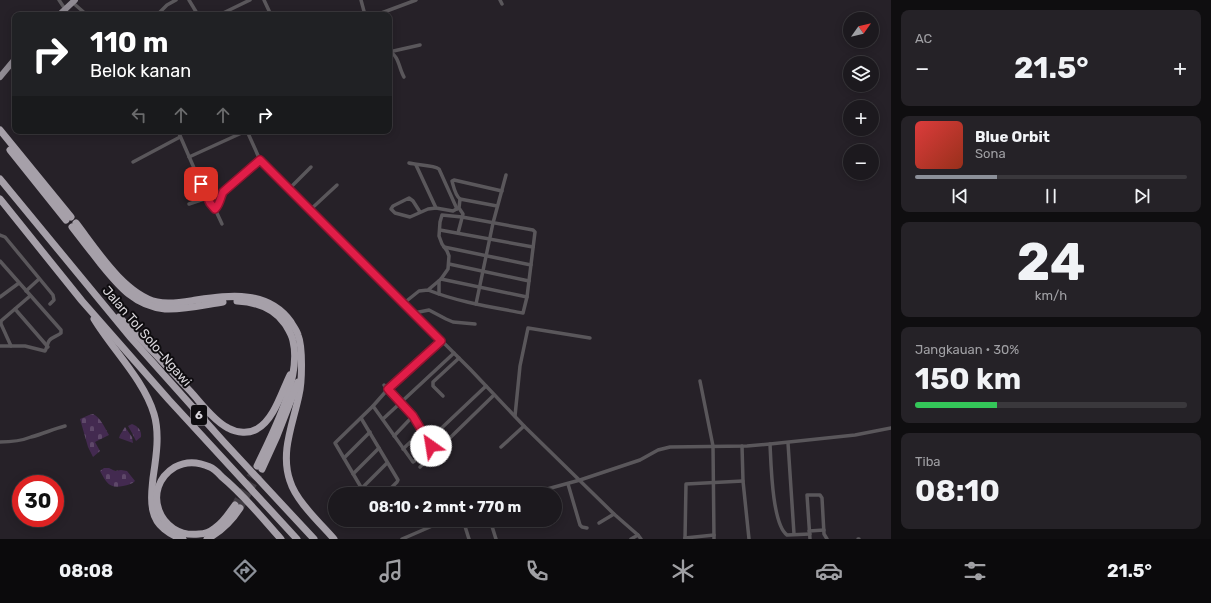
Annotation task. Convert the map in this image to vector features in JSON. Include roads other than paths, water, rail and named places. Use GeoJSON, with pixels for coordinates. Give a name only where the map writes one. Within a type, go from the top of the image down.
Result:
{"type":"FeatureCollection","features":[{"type":"Feature","properties":{"kind":"highway"},"geometry":{"type":"LineString","coordinates":[[0,130],[69,218],[0,138]]}},
{"type":"Feature","properties":{"kind":"highway","name":"Jalan Tol Solo–Ngawi"},"geometry":{"type":"LineString","coordinates":[[0,179],[88,287],[180,393],[314,539]]}},
{"type":"Feature","properties":{"kind":"highway","name":"Jalan Tol Solo–Ngawi"},"geometry":{"type":"LineString","coordinates":[[0,199],[82,301],[169,400],[297,539]]}},
{"type":"Feature","properties":{"kind":"highway"},"geometry":{"type":"LineString","coordinates":[[300,375],[277,436],[259,467],[278,421],[291,383],[295,361],[293,340],[288,328],[277,314],[265,306],[230,301],[166,309],[151,306],[134,298],[119,286],[74,225],[116,275],[138,294],[157,302],[174,304],[231,296],[253,298],[263,300],[274,306],[291,322],[298,335],[302,353],[299,394],[287,446],[287,472],[290,483],[306,508],[334,539]]}},
{"type":"Feature","properties":{"kind":"highway"},"geometry":{"type":"LineString","coordinates":[[88,287],[147,345],[221,424],[228,429],[239,432],[247,432],[257,430],[267,422],[294,367]]}},
{"type":"Feature","properties":{"kind":"highway"},"geometry":{"type":"LineString","coordinates":[[82,301],[101,331],[144,390],[152,408],[157,434],[151,496],[153,512],[162,527],[173,536],[183,539]]}},
{"type":"Feature","properties":{"kind":"highway"},"geometry":{"type":"LineString","coordinates":[[207,539],[218,534],[228,524],[237,507],[215,529],[205,534],[191,535],[176,531],[168,525],[162,517],[157,507],[157,494],[160,483],[166,475],[178,466],[192,462],[211,467],[229,483],[281,539]]}},
{"type":"Feature","properties":{"kind":"main road"},"geometry":{"type":"LineString","coordinates":[[62,12],[74,1]]}},
{"type":"Feature","properties":{"kind":"main road"},"geometry":{"type":"LineString","coordinates":[[1,72],[12,62]]}},
{"type":"Feature","properties":{"kind":"street"},"geometry":{"type":"LineString","coordinates":[[59,0],[66,9]]}},
{"type":"Feature","properties":{"kind":"street"},"geometry":{"type":"LineString","coordinates":[[160,12],[167,5],[176,0]]}},
{"type":"Feature","properties":{"kind":"street"},"geometry":{"type":"LineString","coordinates":[[189,0],[196,12]]}},
{"type":"Feature","properties":{"kind":"street"},"geometry":{"type":"LineString","coordinates":[[225,12],[250,0]]}},
{"type":"Feature","properties":{"kind":"street"},"geometry":{"type":"LineString","coordinates":[[264,0],[270,12]]}},
{"type":"Feature","properties":{"kind":"street"},"geometry":{"type":"LineString","coordinates":[[361,0],[364,12]]}},
{"type":"Feature","properties":{"kind":"street"},"geometry":{"type":"LineString","coordinates":[[384,12],[416,0]]}},
{"type":"Feature","properties":{"kind":"street"},"geometry":{"type":"LineString","coordinates":[[74,1],[84,12]]}},
{"type":"Feature","properties":{"kind":"street"},"geometry":{"type":"LineString","coordinates":[[392,52],[420,45]]}},
{"type":"Feature","properties":{"kind":"street"},"geometry":{"type":"LineString","coordinates":[[392,53],[396,56],[404,76]]}},
{"type":"Feature","properties":{"kind":"street"},"geometry":{"type":"LineString","coordinates":[[179,134],[207,198],[215,209],[222,224]]}},
{"type":"Feature","properties":{"kind":"street"},"geometry":{"type":"LineString","coordinates":[[189,157],[240,134]]}},
{"type":"Feature","properties":{"kind":"street"},"geometry":{"type":"LineString","coordinates":[[248,134],[260,160],[459,358],[524,426],[641,539]]}},
{"type":"Feature","properties":{"kind":"street"},"geometry":{"type":"LineString","coordinates":[[133,162],[180,137]]}},
{"type":"Feature","properties":{"kind":"street"},"geometry":{"type":"LineString","coordinates":[[215,209],[223,192],[260,160]]}},
{"type":"Feature","properties":{"kind":"street"},"geometry":{"type":"LineString","coordinates":[[409,163],[439,169],[458,208],[463,214],[458,233]]}},
{"type":"Feature","properties":{"kind":"street"},"geometry":{"type":"LineString","coordinates":[[416,165],[436,208]]}},
{"type":"Feature","properties":{"kind":"street"},"geometry":{"type":"LineString","coordinates":[[289,189],[311,167]]}},
{"type":"Feature","properties":{"kind":"street"},"geometry":{"type":"LineString","coordinates":[[476,304],[484,272],[493,223],[506,175]]}},
{"type":"Feature","properties":{"kind":"street"},"geometry":{"type":"LineString","coordinates":[[497,206],[460,199],[457,197],[452,181],[454,180],[502,191]]}},
{"type":"Feature","properties":{"kind":"street"},"geometry":{"type":"LineString","coordinates":[[310,210],[337,185]]}},
{"type":"Feature","properties":{"kind":"street"},"geometry":{"type":"LineString","coordinates":[[189,204],[207,198]]}},
{"type":"Feature","properties":{"kind":"street"},"geometry":{"type":"LineString","coordinates":[[420,212],[413,201],[409,198],[393,206],[391,209],[395,214],[406,217],[410,217],[428,209],[436,208],[453,211],[458,208],[460,199]]}},
{"type":"Feature","properties":{"kind":"street"},"geometry":{"type":"LineString","coordinates":[[404,303],[419,291],[428,290],[476,304],[523,313],[527,297],[536,234],[534,231],[462,217],[442,215],[440,239],[449,256],[449,264],[446,273],[428,290]]}},
{"type":"Feature","properties":{"kind":"street"},"geometry":{"type":"LineString","coordinates":[[440,230],[533,247]]}},
{"type":"Feature","properties":{"kind":"street"},"geometry":{"type":"LineString","coordinates":[[0,235],[5,237],[54,298],[50,304]]}},
{"type":"Feature","properties":{"kind":"street"},"geometry":{"type":"LineString","coordinates":[[444,247],[531,265]]}},
{"type":"Feature","properties":{"kind":"street"},"geometry":{"type":"LineString","coordinates":[[0,260],[61,332],[48,342],[46,351],[43,352],[25,346],[0,346]]}},
{"type":"Feature","properties":{"kind":"street"},"geometry":{"type":"LineString","coordinates":[[449,264],[529,281]]}},
{"type":"Feature","properties":{"kind":"street"},"geometry":{"type":"LineString","coordinates":[[26,291],[39,279]]}},
{"type":"Feature","properties":{"kind":"street"},"geometry":{"type":"LineString","coordinates":[[440,280],[527,297]]}},
{"type":"Feature","properties":{"kind":"street"},"geometry":{"type":"LineString","coordinates":[[439,294],[440,280]]}},
{"type":"Feature","properties":{"kind":"street"},"geometry":{"type":"LineString","coordinates":[[0,297],[19,283]]}},
{"type":"Feature","properties":{"kind":"street"},"geometry":{"type":"LineString","coordinates":[[11,346],[0,323],[30,296]]}},
{"type":"Feature","properties":{"kind":"street"},"geometry":{"type":"LineString","coordinates":[[15,309],[48,346]]}},
{"type":"Feature","properties":{"kind":"street"},"geometry":{"type":"LineString","coordinates":[[414,313],[429,310],[453,322],[475,324]]}},
{"type":"Feature","properties":{"kind":"street"},"geometry":{"type":"LineString","coordinates":[[515,416],[520,366],[528,328],[590,338]]}},
{"type":"Feature","properties":{"kind":"street"},"geometry":{"type":"LineString","coordinates":[[361,487],[335,443],[373,406],[388,389],[441,341]]}},
{"type":"Feature","properties":{"kind":"street"},"geometry":{"type":"LineString","coordinates":[[383,419],[454,353]]}},
{"type":"Feature","properties":{"kind":"street"},"geometry":{"type":"LineString","coordinates":[[443,396],[433,386],[433,382],[459,358]]}},
{"type":"Feature","properties":{"kind":"street"},"geometry":{"type":"LineString","coordinates":[[700,381],[713,446],[714,482],[714,537],[685,538],[686,484],[714,482],[743,481]]}},
{"type":"Feature","properties":{"kind":"street"},"geometry":{"type":"LineString","coordinates":[[373,406],[413,462],[431,447],[431,441],[422,431],[413,416],[384,385]]}},
{"type":"Feature","properties":{"kind":"street"},"geometry":{"type":"LineString","coordinates":[[431,438],[486,386]]}},
{"type":"Feature","properties":{"kind":"street"},"geometry":{"type":"LineString","coordinates":[[420,467],[494,395]]}},
{"type":"Feature","properties":{"kind":"street"},"geometry":{"type":"LineString","coordinates":[[394,436],[413,416]]}},
{"type":"Feature","properties":{"kind":"street"},"geometry":{"type":"LineString","coordinates":[[361,418],[398,481],[392,487]]}},
{"type":"Feature","properties":{"kind":"street"},"geometry":{"type":"LineString","coordinates":[[0,442],[21,440],[65,426]]}},
{"type":"Feature","properties":{"kind":"street"},"geometry":{"type":"LineString","coordinates":[[501,448],[524,426]]}},
{"type":"Feature","properties":{"kind":"street"},"geometry":{"type":"LineString","coordinates":[[556,487],[640,460],[658,450],[670,447],[742,446],[788,443],[848,436],[891,428]]}},
{"type":"Feature","properties":{"kind":"street"},"geometry":{"type":"LineString","coordinates":[[403,449],[422,431]]}},
{"type":"Feature","properties":{"kind":"street"},"geometry":{"type":"LineString","coordinates":[[344,458],[370,432]]}},
{"type":"Feature","properties":{"kind":"street"},"geometry":{"type":"LineString","coordinates":[[788,443],[794,534]]}},
{"type":"Feature","properties":{"kind":"street"},"geometry":{"type":"LineString","coordinates":[[770,444],[777,516],[785,534],[824,530]]}},
{"type":"Feature","properties":{"kind":"street"},"geometry":{"type":"LineString","coordinates":[[742,446],[743,481],[749,539]]}},
{"type":"Feature","properties":{"kind":"street"},"geometry":{"type":"LineString","coordinates":[[354,474],[379,448]]}},
{"type":"Feature","properties":{"kind":"street"},"geometry":{"type":"LineString","coordinates":[[363,487],[387,462]]}},
{"type":"Feature","properties":{"kind":"street"},"geometry":{"type":"LineString","coordinates":[[568,484],[580,525],[587,528]]}},
{"type":"Feature","properties":{"kind":"street"},"geometry":{"type":"LineString","coordinates":[[810,539],[807,495],[820,495],[822,497],[824,534],[827,539]]}},
{"type":"Feature","properties":{"kind":"street"},"geometry":{"type":"LineString","coordinates":[[599,524],[614,514]]}},
{"type":"Feature","properties":{"kind":"street"},"geometry":{"type":"LineString","coordinates":[[402,539],[430,527]]}},
{"type":"Feature","properties":{"kind":"street"},"geometry":{"type":"LineString","coordinates":[[465,527],[469,539]]}},
{"type":"Feature","properties":{"kind":"street"},"geometry":{"type":"LineString","coordinates":[[492,527],[496,539]]}},
{"type":"Feature","properties":{"kind":"street"},"geometry":{"type":"LineString","coordinates":[[632,539],[638,535]]}},
{"type":"Feature","properties":{"kind":"tunnel"},"geometry":{"type":"LineString","coordinates":[[235,505],[255,468]]}},
{"type":"Feature","properties":{"kind":"tunnel"},"geometry":{"type":"LineString","coordinates":[[240,508],[262,469]]}}]}
